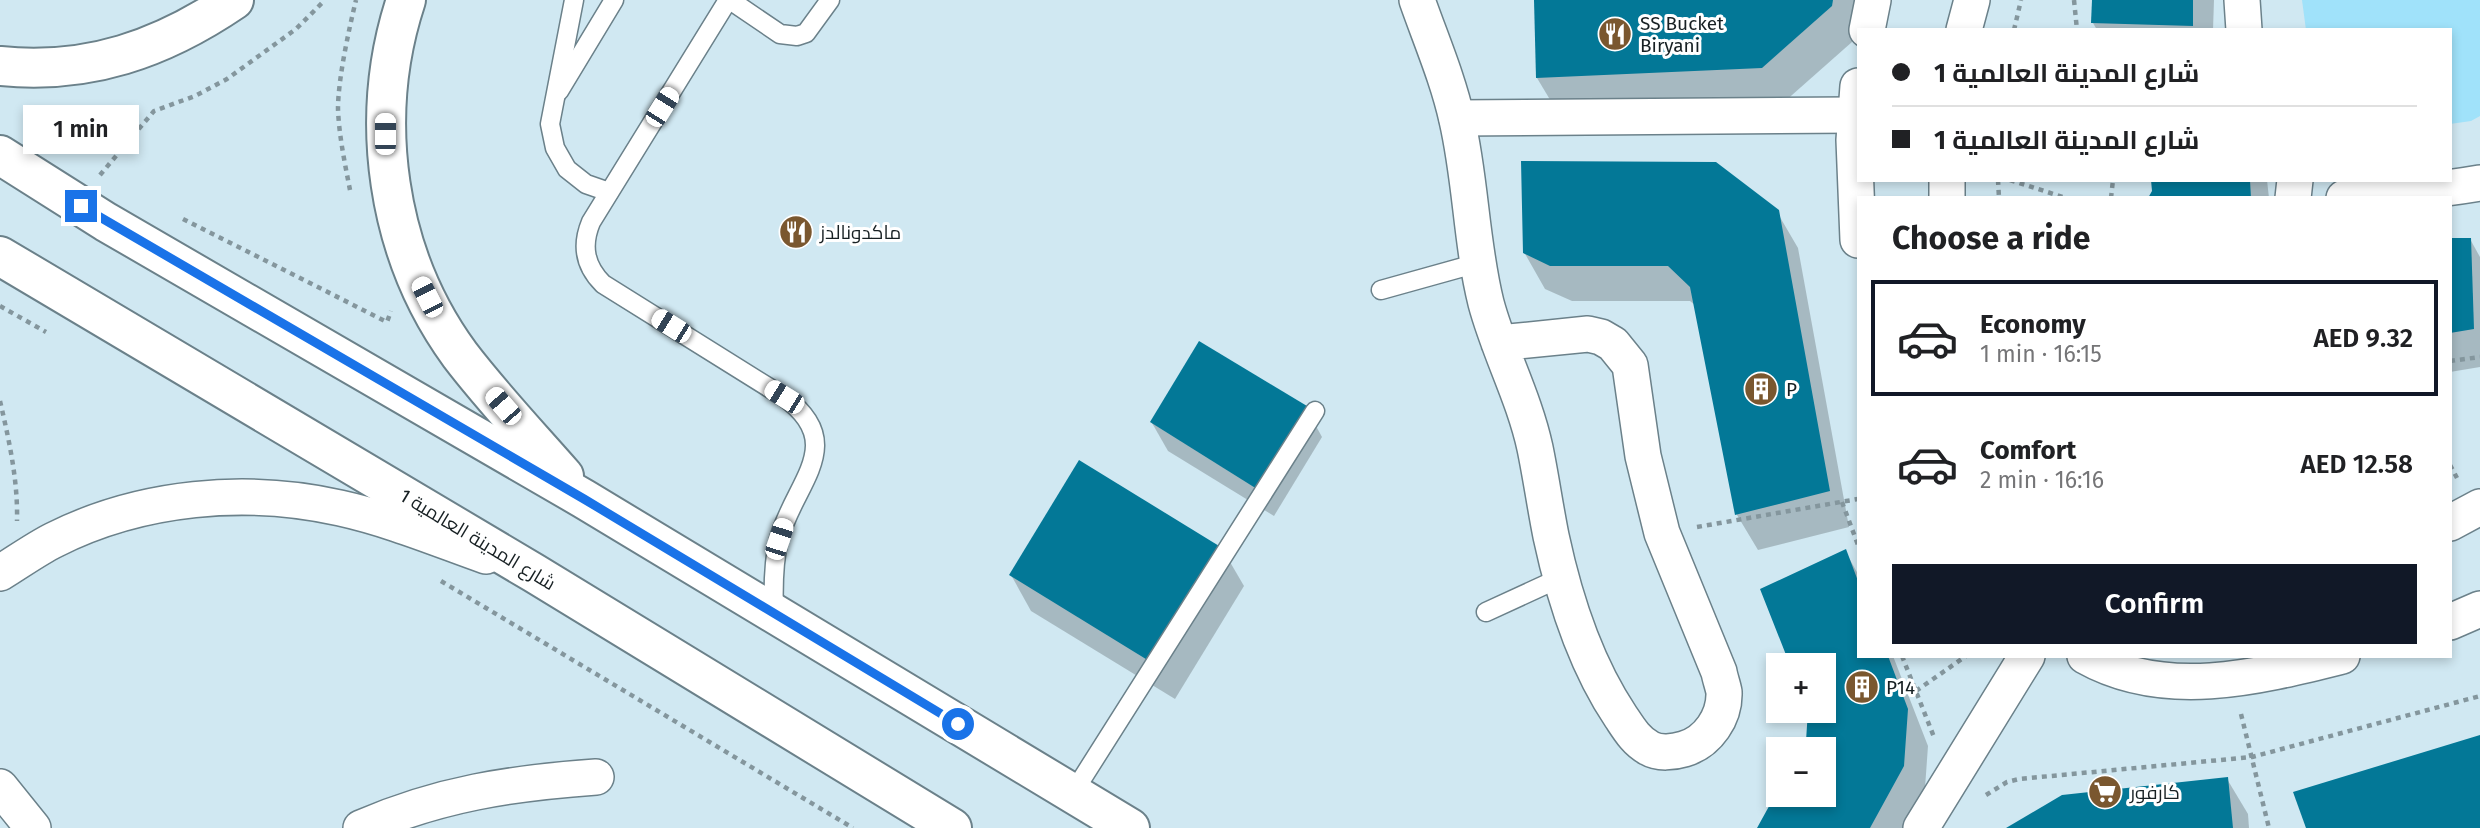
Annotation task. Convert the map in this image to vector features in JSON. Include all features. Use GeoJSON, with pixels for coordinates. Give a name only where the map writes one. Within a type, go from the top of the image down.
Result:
{"type":"FeatureCollection","features":[{"type":"Feature","properties":{"kind":"street"},"geometry":{"type":"LineString","coordinates":[[0,66],[61,67],[105,62],[156,43],[206,19],[233,0]]}},
{"type":"Feature","properties":{"kind":"street"},"geometry":{"type":"LineString","coordinates":[[406,0],[391,58],[385,107],[386,152],[391,195],[413,268],[436,316],[459,353],[584,499]]}},
{"type":"Feature","properties":{"kind":"street"},"geometry":{"type":"LineString","coordinates":[[1417,0],[1457,118],[1486,304],[1499,343],[1513,377],[1531,434],[1562,577],[1586,647],[1604,688],[1636,740],[1651,750],[1672,752],[1693,746],[1710,733],[1721,714],[1724,693],[1719,672],[1662,533],[1643,456],[1630,365],[1623,353],[1613,344],[1588,334],[1499,343]]}},
{"type":"Feature","properties":{"kind":"street"},"geometry":{"type":"LineString","coordinates":[[1867,28],[1873,0]]}},
{"type":"Feature","properties":{"kind":"street"},"geometry":{"type":"LineString","coordinates":[[1965,28],[1972,0]]}},
{"type":"Feature","properties":{"kind":"street"},"geometry":{"type":"LineString","coordinates":[[2242,0],[2244,28]]}},
{"type":"Feature","properties":{"kind":"street"},"geometry":{"type":"LineString","coordinates":[[1457,118],[1856,121],[1857,180]]}},
{"type":"Feature","properties":{"kind":"street"},"geometry":{"type":"LineString","coordinates":[[0,155],[106,222],[584,499],[1130,828]]}},
{"type":"Feature","properties":{"kind":"street"},"geometry":{"type":"LineString","coordinates":[[2349,196],[2382,183],[2440,190],[2480,183]]}},
{"type":"Feature","properties":{"kind":"street","name":"شارع المدينة العالمية 1"},"geometry":{"type":"LineString","coordinates":[[0,256],[534,573],[934,821]]}},
{"type":"Feature","properties":{"kind":"street"},"geometry":{"type":"LineString","coordinates":[[0,573],[52,540],[87,525],[159,505],[232,497],[281,498],[342,508],[534,573]]}},
{"type":"Feature","properties":{"kind":"street"},"geometry":{"type":"LineString","coordinates":[[2452,522],[2480,507]]}},
{"type":"Feature","properties":{"kind":"street"},"geometry":{"type":"LineString","coordinates":[[2452,621],[2480,610]]}},
{"type":"Feature","properties":{"kind":"street"},"geometry":{"type":"LineString","coordinates":[[1921,828],[2026,658]]}},
{"type":"Feature","properties":{"kind":"street"},"geometry":{"type":"LineString","coordinates":[[2090,658],[2129,674],[2164,681],[2198,683],[2233,679],[2333,658]]}},
{"type":"Feature","properties":{"kind":"street"},"geometry":{"type":"LineString","coordinates":[[361,828],[394,814],[460,794],[527,782],[596,777]]}},
{"type":"Feature","properties":{"kind":"street"},"geometry":{"type":"LineString","coordinates":[[0,787],[33,828]]}},
{"type":"Feature","properties":{"kind":"lane"},"geometry":{"type":"LineString","coordinates":[[574,0],[550,124],[555,148],[568,169],[586,184],[609,192]]}},
{"type":"Feature","properties":{"kind":"lane"},"geometry":{"type":"LineString","coordinates":[[554,100],[614,0]]}},
{"type":"Feature","properties":{"kind":"lane"},"geometry":{"type":"LineString","coordinates":[[774,614],[774,563],[779,539],[798,492],[811,471],[816,454],[808,420],[798,407],[784,397],[604,284],[587,262],[586,234],[609,192],[729,0],[780,34],[789,37],[806,33],[830,0]]}},
{"type":"Feature","properties":{"kind":"lane"},"geometry":{"type":"LineString","coordinates":[[1381,290],[1478,263]]}},
{"type":"Feature","properties":{"kind":"lane"},"geometry":{"type":"LineString","coordinates":[[1073,793],[1315,411]]}},
{"type":"Feature","properties":{"kind":"lane"},"geometry":{"type":"LineString","coordinates":[[1486,612],[1562,577]]}},
{"type":"Feature","properties":{"kind":"path"},"geometry":{"type":"LineString","coordinates":[[111,183],[99,177],[154,111],[195,96],[227,79],[296,29],[325,0]]}},
{"type":"Feature","properties":{"kind":"path"},"geometry":{"type":"LineString","coordinates":[[352,198],[338,107],[356,0]]}},
{"type":"Feature","properties":{"kind":"path"},"geometry":{"type":"LineString","coordinates":[[2014,28],[2021,0]]}},
{"type":"Feature","properties":{"kind":"path"},"geometry":{"type":"LineString","coordinates":[[2074,0],[2077,28]]}},
{"type":"Feature","properties":{"kind":"path"},"geometry":{"type":"LineString","coordinates":[[2016,182],[2060,196]]}},
{"type":"Feature","properties":{"kind":"path"},"geometry":{"type":"LineString","coordinates":[[171,213],[387,322],[391,312],[389,306]]}},
{"type":"Feature","properties":{"kind":"path"},"geometry":{"type":"LineString","coordinates":[[0,306],[49,333]]}},
{"type":"Feature","properties":{"kind":"path"},"geometry":{"type":"LineString","coordinates":[[2452,361],[2480,357]]}},
{"type":"Feature","properties":{"kind":"path"},"geometry":{"type":"LineString","coordinates":[[0,401],[18,497],[18,525]]}},
{"type":"Feature","properties":{"kind":"path"},"geometry":{"type":"LineString","coordinates":[[1662,533],[1857,499]]}},
{"type":"Feature","properties":{"kind":"path"},"geometry":{"type":"LineString","coordinates":[[1842,502],[1857,542]]}},
{"type":"Feature","properties":{"kind":"path"},"geometry":{"type":"LineString","coordinates":[[435,578],[853,828]]}},
{"type":"Feature","properties":{"kind":"path"},"geometry":{"type":"LineString","coordinates":[[1903,658],[1936,741]]}},
{"type":"Feature","properties":{"kind":"path"},"geometry":{"type":"LineString","coordinates":[[1916,691],[1963,658]]}},
{"type":"Feature","properties":{"kind":"path"},"geometry":{"type":"LineString","coordinates":[[2233,679],[2269,828]]}},
{"type":"Feature","properties":{"kind":"path"},"geometry":{"type":"LineString","coordinates":[[1985,796],[2007,782],[2019,779],[2252,757],[2480,696]]}},
{"type":"Feature","properties":{"kind":"shaded area"},"geometry":{"type":"Polygon","coordinates":[[[2302,0],[2480,0],[2480,116],[2471,121],[2452,124],[2452,28],[2306,28],[2302,0]]]}},
{"type":"Feature","properties":{"kind":"building"},"geometry":{"type":"Polygon","coordinates":[[[1534,0],[1833,0],[1832,6],[1762,68],[1536,78],[1534,0]]]}},
{"type":"Feature","properties":{"kind":"building"},"geometry":{"type":"Polygon","coordinates":[[[2092,0],[2193,0],[2193,26],[2091,23],[2092,0]]]}},
{"type":"Feature","properties":{"kind":"building","name":"P"},"geometry":{"type":"Polygon","coordinates":[[[1521,161],[1716,162],[1779,210],[1830,491],[1735,515],[1690,287],[1668,266],[1550,266],[1523,253],[1521,161]]]}},
{"type":"Feature","properties":{"kind":"building"},"geometry":{"type":"Polygon","coordinates":[[[2151,182],[2250,182],[2251,196],[2149,196],[2152,191],[2151,182]]]}},
{"type":"Feature","properties":{"kind":"building"},"geometry":{"type":"Polygon","coordinates":[[[2452,238],[2471,238],[2474,329],[2452,333],[2452,238]]]}},
{"type":"Feature","properties":{"kind":"building"},"geometry":{"type":"Polygon","coordinates":[[[1199,341],[1307,406],[1257,489],[1150,422],[1199,341]]]}},
{"type":"Feature","properties":{"kind":"building"},"geometry":{"type":"Polygon","coordinates":[[[1079,460],[1224,549],[1154,664],[1009,575],[1079,460]]]}},
{"type":"Feature","properties":{"kind":"building","name":"P14"},"geometry":{"type":"Polygon","coordinates":[[[1846,549],[1857,578],[1857,658],[1889,658],[1908,709],[1904,766],[1870,828],[1757,828],[1769,807],[1836,807],[1836,737],[1806,737],[1807,723],[1836,723],[1836,653],[1785,653],[1760,589],[1846,549]]]}},
{"type":"Feature","properties":{"kind":"building"},"geometry":{"type":"Polygon","coordinates":[[[2480,735],[2480,828],[2306,828],[2293,792],[2480,735]]]}},
{"type":"Feature","properties":{"kind":"building"},"geometry":{"type":"Polygon","coordinates":[[[2228,777],[2233,828],[2006,828],[2062,795],[2228,777]]]}},
{"type":"Feature","properties":{"kind":"place","name":"SS Bucket Biryani"},"geometry":{"type":"Point","coordinates":[1615,34]}},
{"type":"Feature","properties":{"kind":"place","name":"ماكدونالدز"},"geometry":{"type":"Point","coordinates":[796,232]}},
{"type":"Feature","properties":{"kind":"place","name":"P"},"geometry":{"type":"Point","coordinates":[1761,389]}},
{"type":"Feature","properties":{"kind":"place","name":"P14"},"geometry":{"type":"Point","coordinates":[1862,687]}},
{"type":"Feature","properties":{"kind":"place","name":"كارفور"},"geometry":{"type":"Point","coordinates":[2105,792]}},
{"type":"Feature","properties":{"kind":"route"},"geometry":{"type":"LineString","coordinates":[[81,206],[584,499],[958,724]]}}]}
